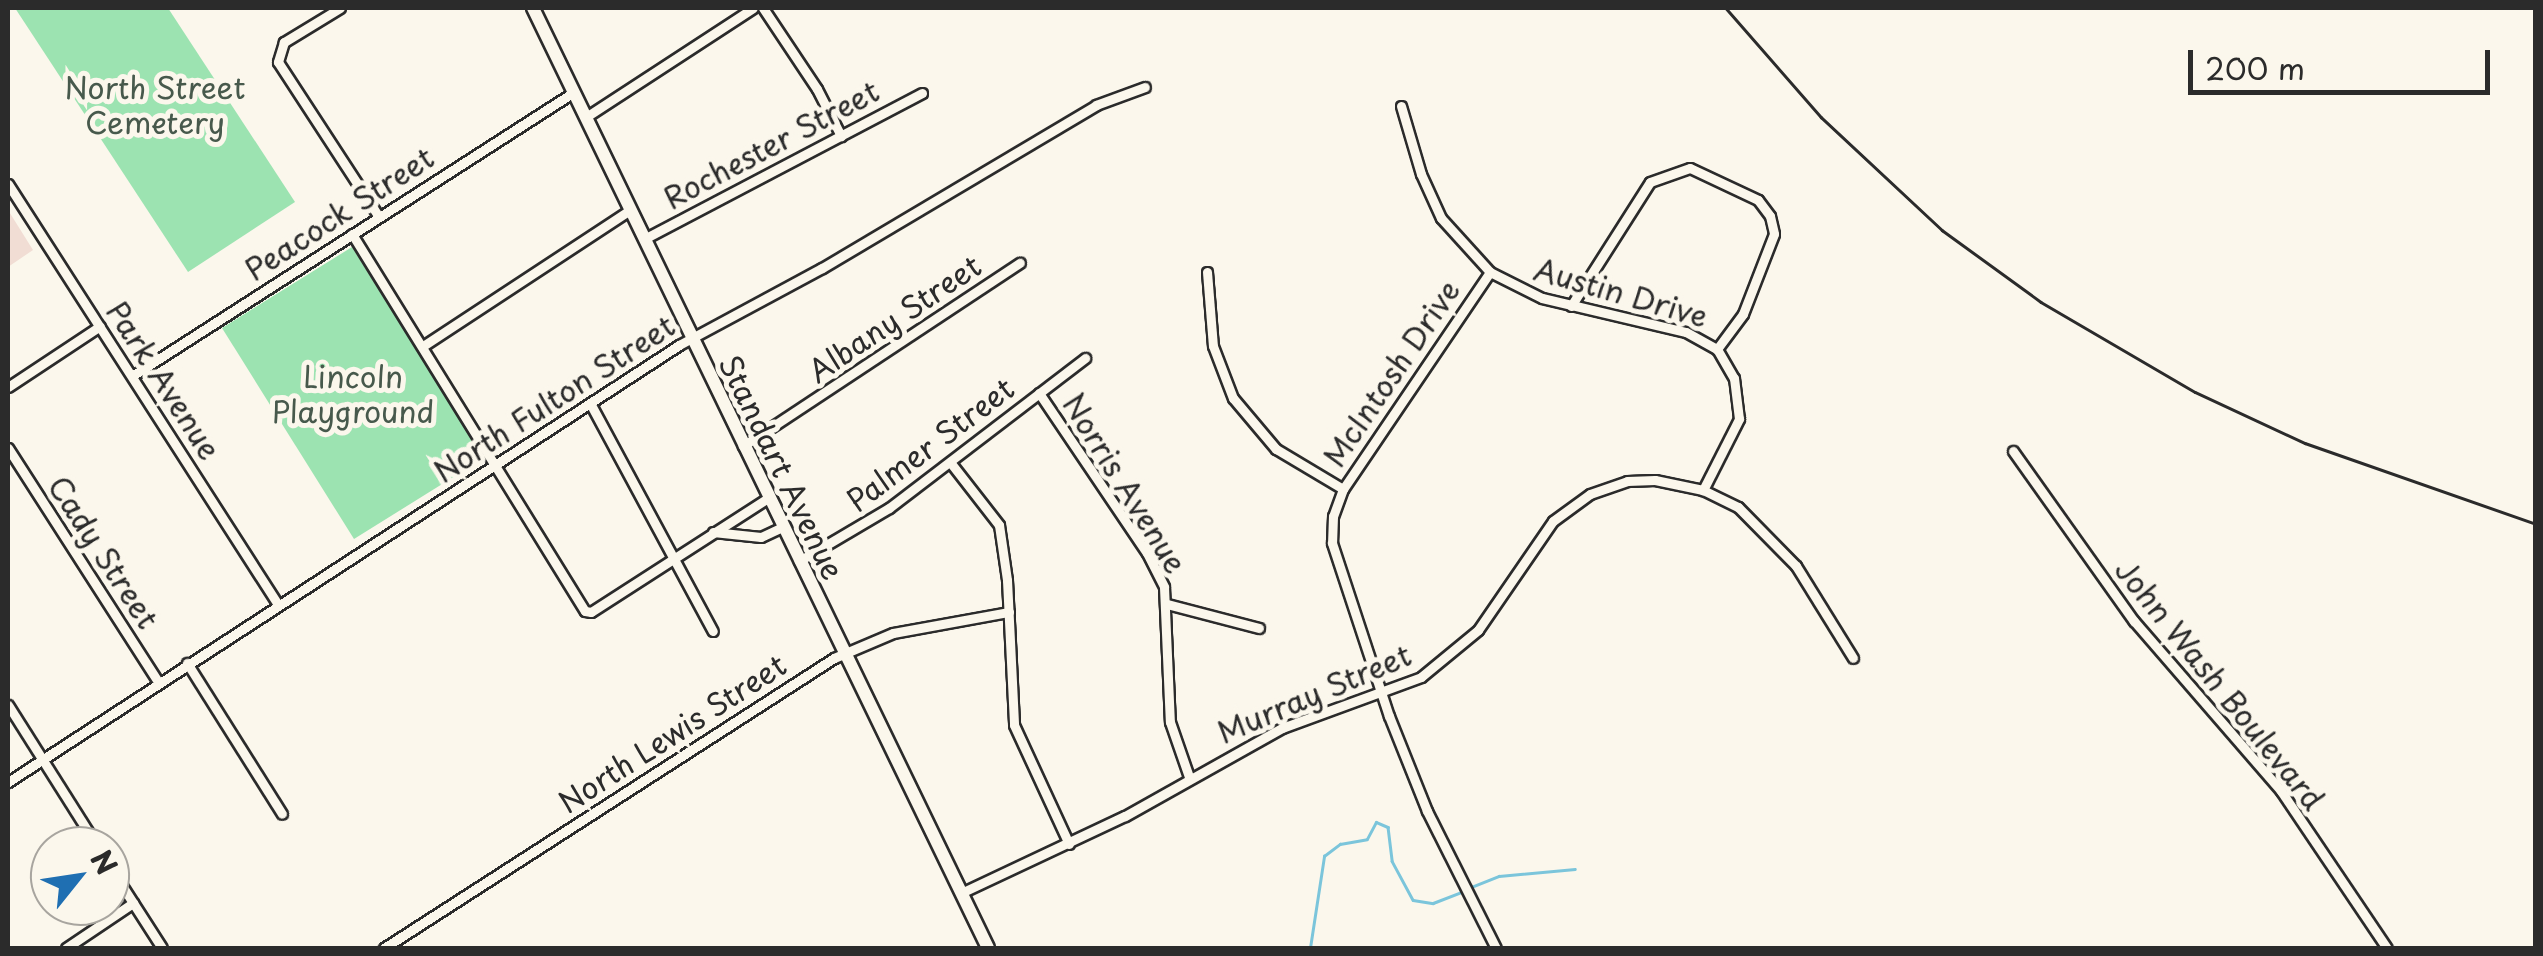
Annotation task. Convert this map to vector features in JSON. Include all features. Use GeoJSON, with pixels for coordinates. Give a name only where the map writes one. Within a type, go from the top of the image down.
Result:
{"type":"FeatureCollection","features":[{"type":"Feature","properties":{"kind":"street"},"geometry":{"type":"LineString","coordinates":[[340,8],[284,42],[277,56],[380,216]]}},
{"type":"Feature","properties":{"kind":"street","name":"Standart Avenue"},"geometry":{"type":"LineString","coordinates":[[533,8],[988,948]]}},
{"type":"Feature","properties":{"kind":"street"},"geometry":{"type":"LineString","coordinates":[[586,117],[753,8]]}},
{"type":"Feature","properties":{"kind":"street"},"geometry":{"type":"LineString","coordinates":[[763,8],[818,89],[840,136]]}},
{"type":"Feature","properties":{"kind":"street","name":"North Fulton Street"},"geometry":{"type":"LineString","coordinates":[[8,782],[692,338],[822,268],[1096,104],[1144,87]]}},
{"type":"Feature","properties":{"kind":"street","name":"Peacock Street"},"geometry":{"type":"LineString","coordinates":[[132,376],[574,92]]}},
{"type":"Feature","properties":{"kind":"street","name":"Rochester Street"},"geometry":{"type":"LineString","coordinates":[[644,238],[922,93]]}},
{"type":"Feature","properties":{"kind":"street","name":"Austin Drive"},"geometry":{"type":"LineString","coordinates":[[1402,106],[1421,174],[1441,218],[1490,272],[1523,291],[1686,332],[1717,348],[1734,378],[1739,419],[1703,490]]}},
{"type":"Feature","properties":{"kind":"street"},"geometry":{"type":"LineString","coordinates":[[1571,306],[1650,182],[1690,168],[1758,200],[1770,216],[1774,234],[1743,314],[1717,348]]}},
{"type":"Feature","properties":{"kind":"street","name":"Park Avenue"},"geometry":{"type":"LineString","coordinates":[[8,184],[278,604]]}},
{"type":"Feature","properties":{"kind":"street"},"geometry":{"type":"LineString","coordinates":[[423,346],[630,210]]}},
{"type":"Feature","properties":{"kind":"street"},"geometry":{"type":"LineString","coordinates":[[352,234],[588,612],[768,498]]}},
{"type":"Feature","properties":{"kind":"street","name":"Albany Street"},"geometry":{"type":"LineString","coordinates":[[743,446],[1020,263]]}},
{"type":"Feature","properties":{"kind":"street"},"geometry":{"type":"LineString","coordinates":[[1207,272],[1213,346],[1233,398],[1276,449],[1344,489]]}},
{"type":"Feature","properties":{"kind":"street","name":"McIntosh Drive"},"geometry":{"type":"LineString","coordinates":[[1490,272],[1344,489],[1333,516],[1332,543],[1381,693],[1427,811],[1496,948]]}},
{"type":"Feature","properties":{"kind":"street"},"geometry":{"type":"LineString","coordinates":[[8,387],[100,326]]}},
{"type":"Feature","properties":{"kind":"street","name":"Palmer Street"},"geometry":{"type":"LineString","coordinates":[[799,561],[857,531],[1086,358]]}},
{"type":"Feature","properties":{"kind":"street","name":"Norris Avenue"},"geometry":{"type":"LineString","coordinates":[[1039,393],[1147,552],[1167,604],[1170,722],[1189,778]]}},
{"type":"Feature","properties":{"kind":"street"},"geometry":{"type":"LineString","coordinates":[[590,403],[713,631]]}},
{"type":"Feature","properties":{"kind":"street","name":"Cady Street"},"geometry":{"type":"LineString","coordinates":[[8,448],[158,684]]}},
{"type":"Feature","properties":{"kind":"street","name":"John Wash Boulevard"},"geometry":{"type":"LineString","coordinates":[[2013,451],[2134,621],[2281,791],[2387,948]]}},
{"type":"Feature","properties":{"kind":"street"},"geometry":{"type":"LineString","coordinates":[[950,462],[999,525],[1009,612],[1014,725],[1068,844]]}},
{"type":"Feature","properties":{"kind":"street","name":"Murray Street"},"geometry":{"type":"LineString","coordinates":[[961,894],[1068,844],[1282,728],[1421,677],[1468,641],[1506,592],[1541,534],[1572,504],[1608,486],[1636,480],[1703,490],[1738,507],[1796,566],[1853,658]]}},
{"type":"Feature","properties":{"kind":"street"},"geometry":{"type":"LineString","coordinates":[[713,532],[762,537],[782,527]]}},
{"type":"Feature","properties":{"kind":"street"},"geometry":{"type":"LineString","coordinates":[[1167,604],[1185,605],[1259,628]]}},
{"type":"Feature","properties":{"kind":"street","name":"North Lewis Street"},"geometry":{"type":"LineString","coordinates":[[384,948],[844,652],[922,625],[1009,612]]}},
{"type":"Feature","properties":{"kind":"street"},"geometry":{"type":"LineString","coordinates":[[187,663],[282,814]]}},
{"type":"Feature","properties":{"kind":"street"},"geometry":{"type":"LineString","coordinates":[[8,706],[84,826]]}},
{"type":"Feature","properties":{"kind":"street"},"geometry":{"type":"LineString","coordinates":[[130,898],[162,948]]}},
{"type":"Feature","properties":{"kind":"street"},"geometry":{"type":"LineString","coordinates":[[66,948],[133,903]]}},
{"type":"Feature","properties":{"kind":"shaded area"},"geometry":{"type":"Polygon","coordinates":[[[8,210],[33,250],[8,267],[8,210]]]}},
{"type":"Feature","properties":{"kind":"green space","name":"North Street Cemetery"},"geometry":{"type":"Polygon","coordinates":[[[15,8],[168,8],[295,202],[188,272],[15,8]]]}},
{"type":"Feature","properties":{"kind":"green space","name":"Lincoln Playground"},"geometry":{"type":"Polygon","coordinates":[[[352,247],[484,458],[354,539],[222,328],[352,247]]]}},
{"type":"Feature","properties":{"kind":"waterway"},"geometry":{"type":"LineString","coordinates":[[1310,948],[1324,856],[1340,844],[1367,839],[1376,822],[1388,827],[1392,861],[1413,900],[1433,903],[1462,892]]}},
{"type":"Feature","properties":{"kind":"waterway"},"geometry":{"type":"LineString","coordinates":[[1469,888],[1499,876],[1575,869]]}},
{"type":"Feature","properties":{"kind":"railway"},"geometry":{"type":"LineString","coordinates":[[1726,8],[1821,117],[1942,230],[2041,302],[2195,392],[2305,443],[2536,524]]}}]}
